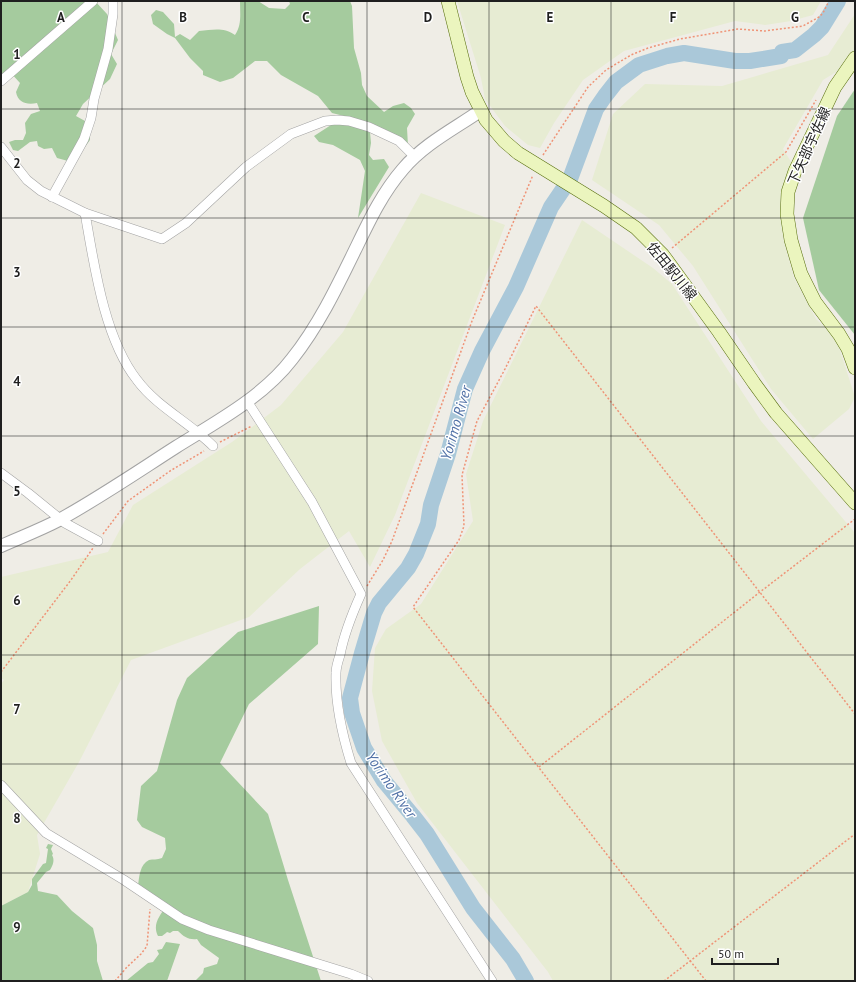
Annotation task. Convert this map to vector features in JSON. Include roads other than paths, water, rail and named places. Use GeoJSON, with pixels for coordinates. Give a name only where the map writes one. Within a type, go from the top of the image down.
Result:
{"type":"FeatureCollection","features":[{"type":"Feature","properties":{"kind":"main road","name":"佐田駅川線"},"geometry":{"type":"LineString","coordinates":[[448,1],[467,77],[480,111],[486,120],[504,141],[518,153],[604,206],[636,228],[663,255],[720,332],[771,407],[855,503]]}},
{"type":"Feature","properties":{"kind":"main road","name":"下矢部宇佐線"},"geometry":{"type":"LineString","coordinates":[[855,58],[835,87],[795,171],[788,192],[787,214],[791,240],[801,274],[815,302],[845,344],[855,368]]}},
{"type":"Feature","properties":{"kind":"street"},"geometry":{"type":"LineString","coordinates":[[1,81],[93,1]]}},
{"type":"Feature","properties":{"kind":"street"},"geometry":{"type":"LineString","coordinates":[[52,197],[84,139],[91,118],[94,99],[108,49],[113,14],[113,1]]}},
{"type":"Feature","properties":{"kind":"street"},"geometry":{"type":"LineString","coordinates":[[1,546],[59,519],[200,432],[247,401],[273,380],[291,361],[306,340],[338,285],[375,208],[388,187],[414,156],[480,111]]}},
{"type":"Feature","properties":{"kind":"street"},"geometry":{"type":"LineString","coordinates":[[1,147],[27,180],[41,191],[85,212],[162,240],[186,223],[246,167],[291,134],[325,121],[349,121],[369,127],[399,141],[414,156]]}},
{"type":"Feature","properties":{"kind":"street"},"geometry":{"type":"LineString","coordinates":[[85,212],[107,320],[124,360],[136,380],[154,398],[200,432],[213,446]]}},
{"type":"Feature","properties":{"kind":"street"},"geometry":{"type":"LineString","coordinates":[[247,401],[312,502],[361,594],[342,642],[336,672],[338,708],[344,742],[351,763],[492,981]]}},
{"type":"Feature","properties":{"kind":"street"},"geometry":{"type":"LineString","coordinates":[[1,473],[59,519],[98,541]]}},
{"type":"Feature","properties":{"kind":"street"},"geometry":{"type":"LineString","coordinates":[[1,785],[46,833],[124,880],[151,900],[182,919],[209,930],[368,981]]}},
{"type":"Feature","properties":{"kind":"waterway","name":"Yorimo River"},"geometry":{"type":"LineString","coordinates":[[526,981],[513,959],[473,908],[427,834],[384,781],[364,748],[352,713],[350,698],[374,613],[379,603],[408,568],[416,554],[428,524],[431,505],[448,454],[465,389],[482,351],[516,287],[551,207],[570,179],[596,109],[605,96],[616,82],[639,65],[667,56],[684,53],[735,61],[750,61],[781,56],[782,52],[795,50],[814,35],[822,27],[838,1]]}}]}
